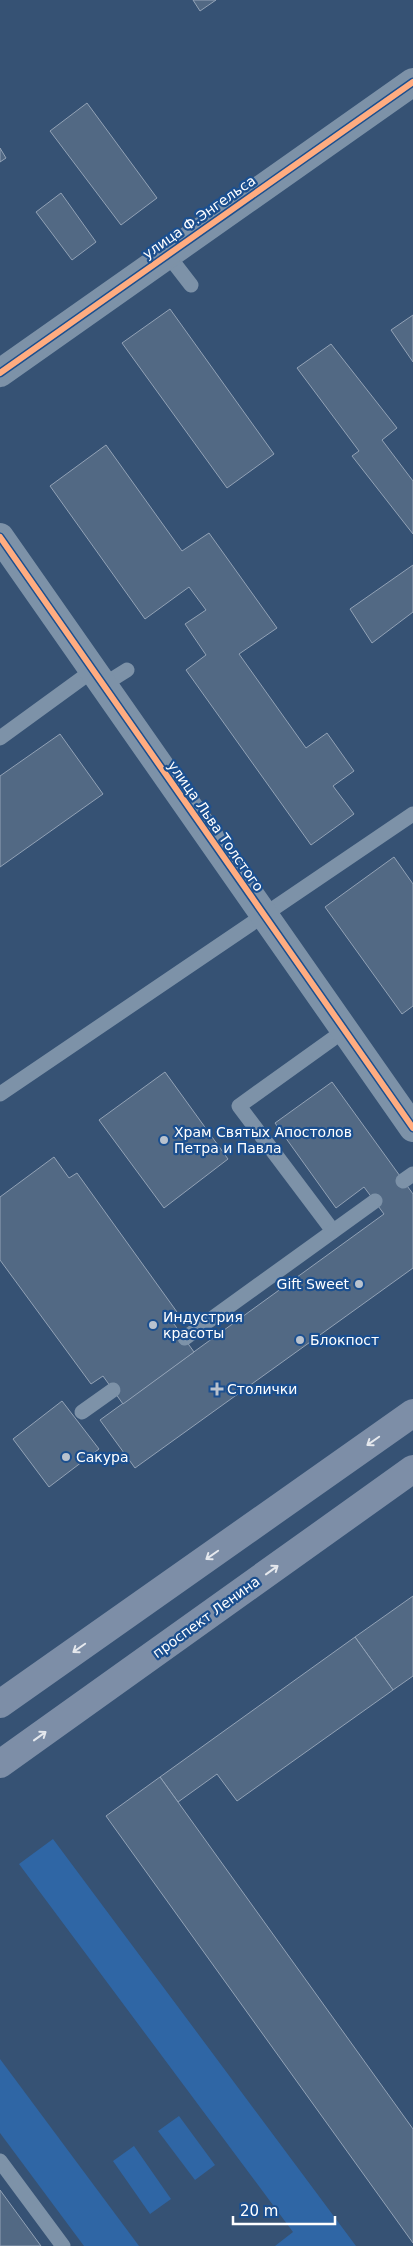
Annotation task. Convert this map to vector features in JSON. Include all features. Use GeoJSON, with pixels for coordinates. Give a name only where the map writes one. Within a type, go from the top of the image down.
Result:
{"type":"FeatureCollection","features":[{"type":"Feature","properties":{"kind":"main road"},"geometry":{"type":"LineString","coordinates":[[0,1704],[413,1413]]}},
{"type":"Feature","properties":{"kind":"main road","name":"проспект Ленина"},"geometry":{"type":"LineString","coordinates":[[0,1764],[413,1469]]}},
{"type":"Feature","properties":{"kind":"street","name":"улица Ф.Энгельса"},"geometry":{"type":"LineString","coordinates":[[0,373],[413,82]]}},
{"type":"Feature","properties":{"kind":"street","name":"улица Льва Толстого"},"geometry":{"type":"LineString","coordinates":[[3,549],[97,678],[413,1128]]}},
{"type":"Feature","properties":{"kind":"lane"},"geometry":{"type":"LineString","coordinates":[[167,254],[191,285]]}},
{"type":"Feature","properties":{"kind":"lane"},"geometry":{"type":"LineString","coordinates":[[0,738],[97,678],[127,670]]}},
{"type":"Feature","properties":{"kind":"lane"},"geometry":{"type":"LineString","coordinates":[[0,1094],[413,814]]}},
{"type":"Feature","properties":{"kind":"lane"},"geometry":{"type":"LineString","coordinates":[[333,1231],[239,1106],[345,1030]]}},
{"type":"Feature","properties":{"kind":"lane"},"geometry":{"type":"LineString","coordinates":[[185,1338],[375,1201]]}},
{"type":"Feature","properties":{"kind":"lane"},"geometry":{"type":"LineString","coordinates":[[82,1412],[113,1390]]}},
{"type":"Feature","properties":{"kind":"lane"},"geometry":{"type":"LineString","coordinates":[[0,2161],[63,2246]]}},
{"type":"Feature","properties":{"kind":"shaded area"},"geometry":{"type":"Polygon","coordinates":[[[53,1839],[356,2246],[275,2246],[293,2232],[19,1864],[53,1839]]]}},
{"type":"Feature","properties":{"kind":"shaded area"},"geometry":{"type":"Polygon","coordinates":[[[0,2059],[139,2246],[84,2246],[0,2133],[0,2059]]]}},
{"type":"Feature","properties":{"kind":"shaded area"},"geometry":{"type":"Polygon","coordinates":[[[179,2116],[215,2165],[195,2180],[158,2131],[179,2116]]]}},
{"type":"Feature","properties":{"kind":"shaded area"},"geometry":{"type":"Polygon","coordinates":[[[134,2146],[171,2199],[150,2214],[113,2161],[134,2146]]]}},
{"type":"Feature","properties":{"kind":"building"},"geometry":{"type":"Polygon","coordinates":[[[193,0],[216,0],[200,11],[193,0]]]}},
{"type":"Feature","properties":{"kind":"building"},"geometry":{"type":"Polygon","coordinates":[[[87,103],[157,198],[121,225],[50,131],[87,103]]]}},
{"type":"Feature","properties":{"kind":"building"},"geometry":{"type":"Polygon","coordinates":[[[0,148],[6,158],[0,162],[0,148]]]}},
{"type":"Feature","properties":{"kind":"building"},"geometry":{"type":"Polygon","coordinates":[[[61,193],[96,242],[72,260],[36,212],[61,193]]]}},
{"type":"Feature","properties":{"kind":"building"},"geometry":{"type":"Polygon","coordinates":[[[170,309],[274,454],[227,488],[122,343],[170,309]]]}},
{"type":"Feature","properties":{"kind":"building"},"geometry":{"type":"Polygon","coordinates":[[[413,315],[413,362],[391,330],[413,315]]]}},
{"type":"Feature","properties":{"kind":"building"},"geometry":{"type":"Polygon","coordinates":[[[331,344],[397,428],[382,440],[413,481],[413,534],[352,456],[359,451],[297,368],[331,344]]]}},
{"type":"Feature","properties":{"kind":"building"},"geometry":{"type":"Polygon","coordinates":[[[106,445],[182,551],[209,533],[277,628],[239,654],[306,748],[327,733],[354,771],[333,786],[354,814],[311,845],[186,670],[206,655],[185,624],[206,610],[189,587],[145,619],[50,486],[106,445]]]}},
{"type":"Feature","properties":{"kind":"building"},"geometry":{"type":"Polygon","coordinates":[[[413,565],[413,612],[372,643],[350,609],[413,565]]]}},
{"type":"Feature","properties":{"kind":"building"},"geometry":{"type":"Polygon","coordinates":[[[60,734],[103,794],[0,867],[0,776],[60,734]]]}},
{"type":"Feature","properties":{"kind":"building"},"geometry":{"type":"Polygon","coordinates":[[[394,857],[413,884],[413,1006],[402,1014],[325,907],[394,857]]]}},
{"type":"Feature","properties":{"kind":"building","name":"Храм Святых Апостолов Петра и Павла"},"geometry":{"type":"Polygon","coordinates":[[[165,1072],[228,1159],[164,1208],[99,1120],[165,1072]]]}},
{"type":"Feature","properties":{"kind":"building"},"geometry":{"type":"Polygon","coordinates":[[[332,1082],[413,1194],[413,1268],[135,1468],[100,1420],[384,1214],[364,1187],[336,1208],[275,1123],[332,1082]]]}},
{"type":"Feature","properties":{"kind":"building"},"geometry":{"type":"Polygon","coordinates":[[[54,1157],[69,1178],[77,1173],[177,1312],[169,1317],[194,1352],[123,1404],[103,1376],[91,1384],[0,1260],[0,1197],[54,1157]]]}},
{"type":"Feature","properties":{"kind":"building"},"geometry":{"type":"Polygon","coordinates":[[[62,1401],[99,1449],[49,1487],[13,1439],[62,1401]]]}},
{"type":"Feature","properties":{"kind":"building"},"geometry":{"type":"Polygon","coordinates":[[[413,1596],[413,1676],[393,1690],[355,1637],[413,1596]]]}},
{"type":"Feature","properties":{"kind":"building"},"geometry":{"type":"Polygon","coordinates":[[[355,1637],[393,1690],[237,1801],[217,1774],[178,1802],[160,1777],[355,1637]]]}},
{"type":"Feature","properties":{"kind":"building"},"geometry":{"type":"Polygon","coordinates":[[[160,1777],[413,2129],[413,2243],[106,1816],[160,1777]]]}},
{"type":"Feature","properties":{"kind":"building"},"geometry":{"type":"Polygon","coordinates":[[[0,2190],[41,2246],[0,2246],[0,2190]]]}},
{"type":"Feature","properties":{"kind":"tram line"},"geometry":{"type":"LineString","coordinates":[[0,359],[413,71]]}},
{"type":"Feature","properties":{"kind":"tram line"},"geometry":{"type":"LineString","coordinates":[[0,387],[413,97]]}},
{"type":"Feature","properties":{"kind":"cycle path"},"geometry":{"type":"LineString","coordinates":[[0,373],[413,82]]}},
{"type":"Feature","properties":{"kind":"cycle path"},"geometry":{"type":"LineString","coordinates":[[0,537],[413,1128]]}},
{"type":"Feature","properties":{"kind":"place","name":"Храм Святых Апостолов Петра и Павла"},"geometry":{"type":"Point","coordinates":[164,1140]}},
{"type":"Feature","properties":{"kind":"place","name":"Gift Sweet"},"geometry":{"type":"Point","coordinates":[359,1284]}},
{"type":"Feature","properties":{"kind":"place","name":"Индустрия красоты"},"geometry":{"type":"Point","coordinates":[153,1325]}},
{"type":"Feature","properties":{"kind":"place","name":"Блокпост"},"geometry":{"type":"Point","coordinates":[300,1340]}},
{"type":"Feature","properties":{"kind":"place","name":"Столички"},"geometry":{"type":"Point","coordinates":[217,1389]}},
{"type":"Feature","properties":{"kind":"place","name":"Сакура"},"geometry":{"type":"Point","coordinates":[66,1457]}}]}
